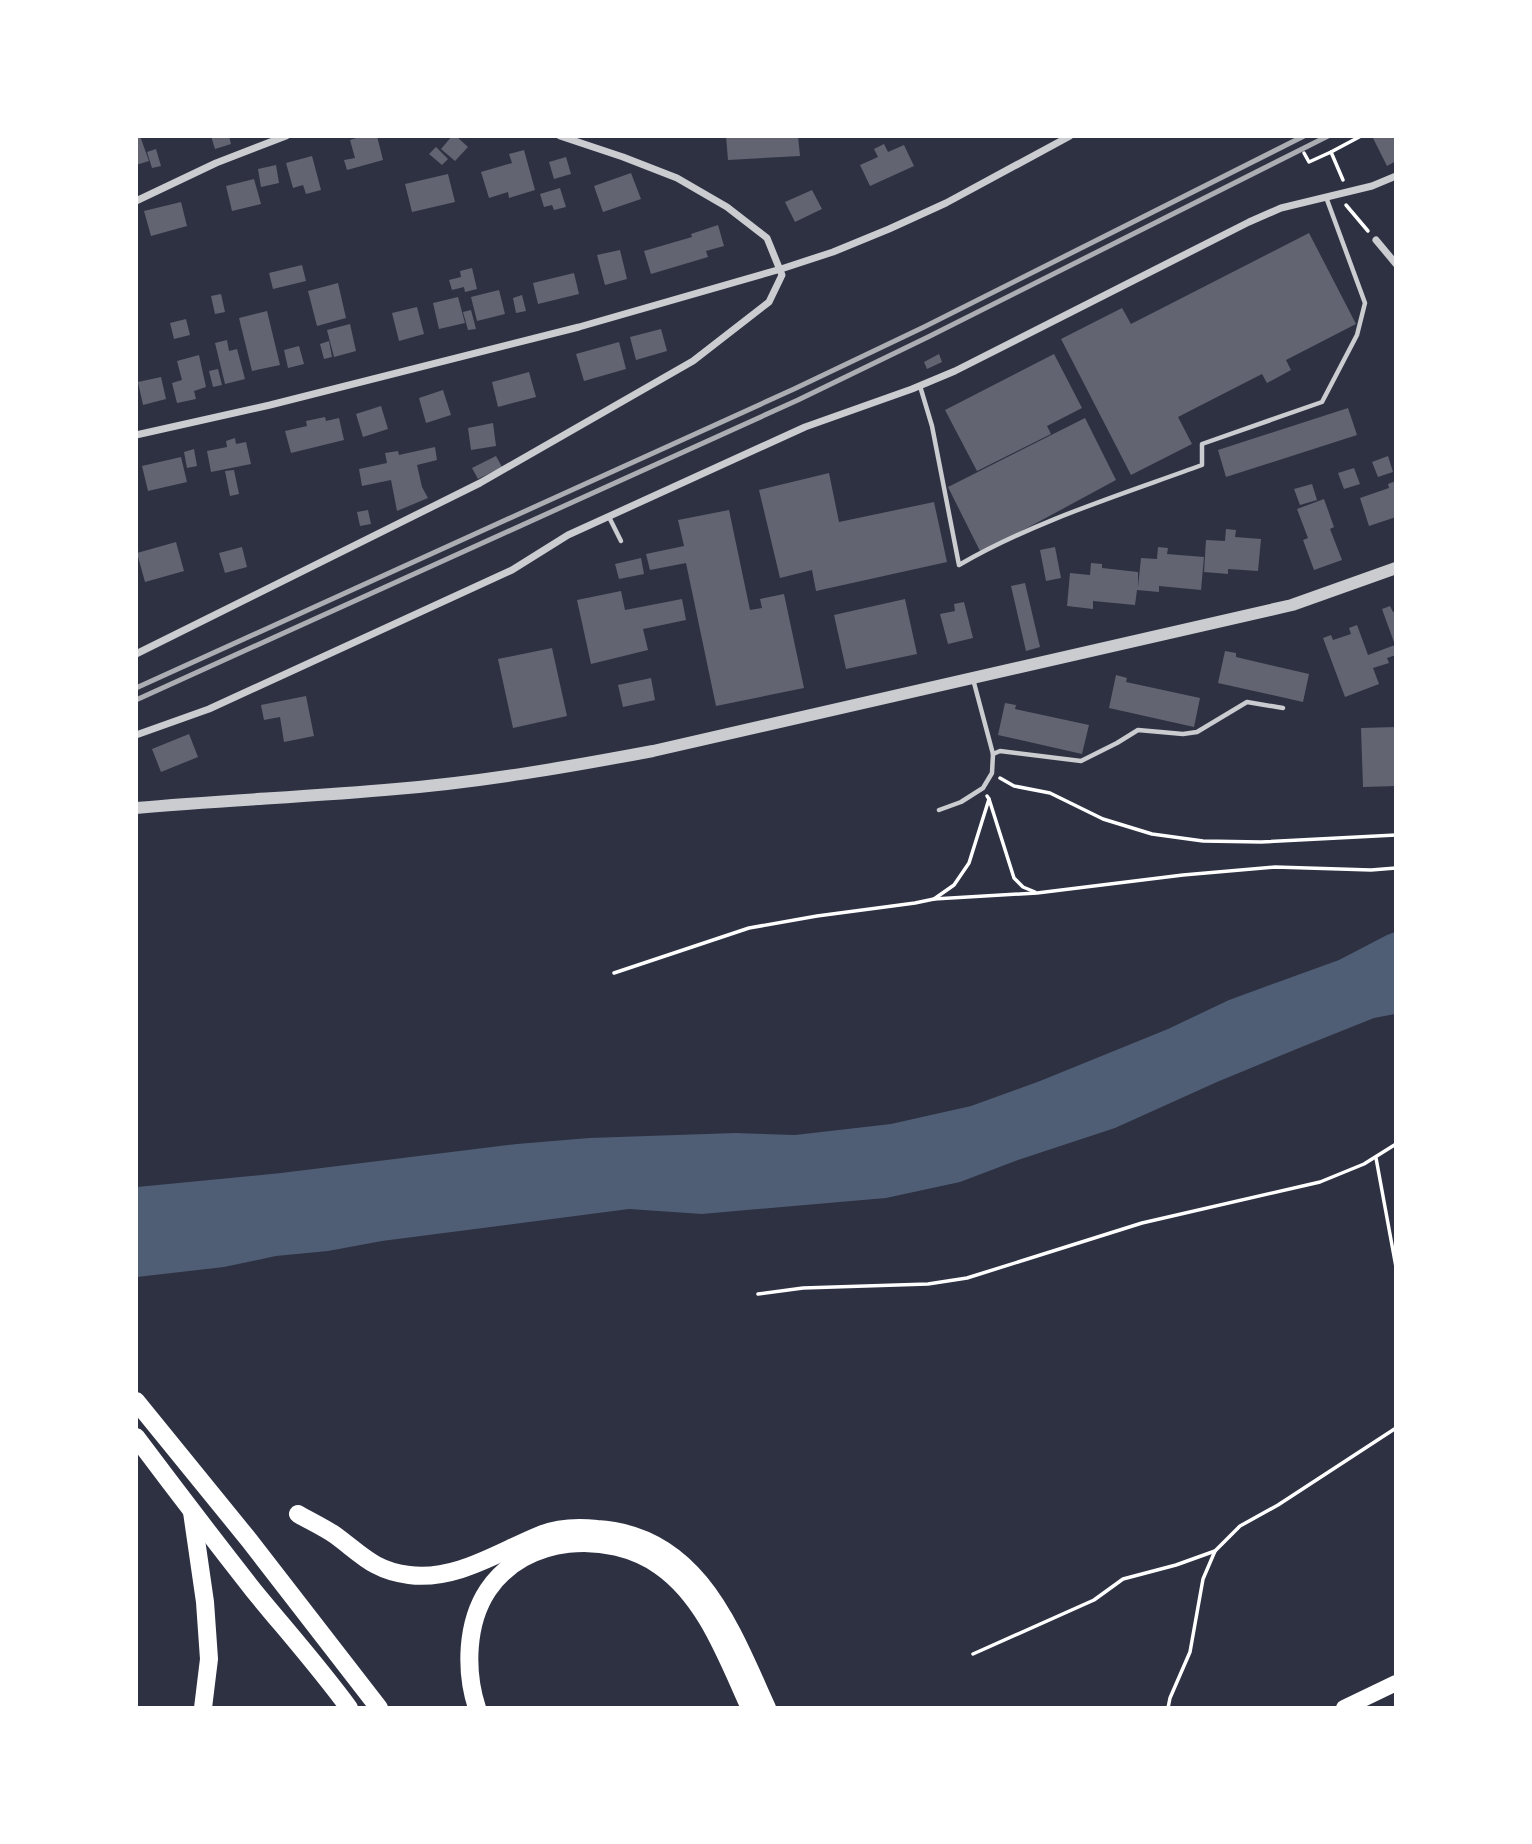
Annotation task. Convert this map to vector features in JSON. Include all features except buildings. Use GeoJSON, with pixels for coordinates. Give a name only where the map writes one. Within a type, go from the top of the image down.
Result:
{"type":"FeatureCollection","features":[{"type":"Feature","properties":{"kind":"highway"},"geometry":{"type":"LineString","coordinates":[[139,1403],[379,1707]]}},
{"type":"Feature","properties":{"kind":"highway"},"geometry":{"type":"LineString","coordinates":[[136,1437],[192,1513],[349,1707]]}},
{"type":"Feature","properties":{"kind":"highway"},"geometry":{"type":"LineString","coordinates":[[192,1513],[205,1602],[209,1659],[203,1707]]}},
{"type":"Feature","properties":{"kind":"highway"},"geometry":{"type":"LineString","coordinates":[[298,1514],[334,1534],[366,1560],[409,1575],[429,1576],[453,1572],[480,1563],[544,1533],[577,1527],[624,1532],[676,1558],[699,1581],[718,1606],[731,1630],[767,1707]]}},
{"type":"Feature","properties":{"kind":"highway"},"geometry":{"type":"LineString","coordinates":[[477,1707],[471,1689],[471,1636],[480,1606],[489,1589],[517,1562],[536,1552],[574,1543],[595,1542],[640,1553],[679,1583],[706,1618],[750,1707]]}},
{"type":"Feature","properties":{"kind":"main road"},"geometry":{"type":"LineString","coordinates":[[1344,1707],[1395,1683]]}},
{"type":"Feature","properties":{"kind":"street"},"geometry":{"type":"LineString","coordinates":[[136,201],[216,163],[286,136]]}},
{"type":"Feature","properties":{"kind":"street"},"geometry":{"type":"LineString","coordinates":[[136,654],[480,483],[693,361],[769,302],[782,275],[767,238],[727,207],[677,178],[561,136]]}},
{"type":"Feature","properties":{"kind":"street"},"geometry":{"type":"LineString","coordinates":[[136,435],[270,405],[511,344],[781,269],[833,252],[947,203],[1070,136]]}},
{"type":"Feature","properties":{"kind":"street"},"geometry":{"type":"LineString","coordinates":[[136,735],[209,709],[512,570],[568,535],[805,427],[955,371],[1249,222],[1281,208],[1372,186],[1395,176]]}},
{"type":"Feature","properties":{"kind":"street"},"geometry":{"type":"LineString","coordinates":[[1376,240],[1395,264]]}},
{"type":"Feature","properties":{"kind":"street"},"geometry":{"type":"LineString","coordinates":[[136,808],[397,789],[481,780],[653,751],[1292,605],[1395,568]]}},
{"type":"Feature","properties":{"kind":"lane"},"geometry":{"type":"LineString","coordinates":[[920,386],[932,426],[959,565],[1058,517],[1202,465],[1202,444],[1322,402],[1357,335],[1365,303],[1325,196]]}},
{"type":"Feature","properties":{"kind":"lane"},"geometry":{"type":"LineString","coordinates":[[609,515],[621,541]]}},
{"type":"Feature","properties":{"kind":"lane"},"geometry":{"type":"LineString","coordinates":[[939,810],[961,802],[983,788],[992,774],[993,754],[973,679]]}},
{"type":"Feature","properties":{"kind":"lane"},"geometry":{"type":"LineString","coordinates":[[993,754],[1000,751],[1081,761],[1138,730],[1183,734],[1197,732],[1247,702],[1283,708]]}},
{"type":"Feature","properties":{"kind":"path"},"geometry":{"type":"LineString","coordinates":[[1304,153],[1309,162],[1361,136]]}},
{"type":"Feature","properties":{"kind":"path"},"geometry":{"type":"LineString","coordinates":[[1331,152],[1345,183]]}},
{"type":"Feature","properties":{"kind":"path"},"geometry":{"type":"LineString","coordinates":[[1346,205],[1376,240]]}},
{"type":"Feature","properties":{"kind":"path"},"geometry":{"type":"LineString","coordinates":[[992,774],[1014,786],[1050,793],[1103,819],[1152,834],[1203,841],[1261,842],[1395,835]]}},
{"type":"Feature","properties":{"kind":"path"},"geometry":{"type":"LineString","coordinates":[[983,788],[1014,878],[1023,887],[1037,893]]}},
{"type":"Feature","properties":{"kind":"path"},"geometry":{"type":"LineString","coordinates":[[934,900],[954,885],[969,863],[989,799]]}},
{"type":"Feature","properties":{"kind":"path"},"geometry":{"type":"LineString","coordinates":[[614,973],[749,928],[934,900],[1037,893],[1275,867],[1395,869]]}},
{"type":"Feature","properties":{"kind":"path"},"geometry":{"type":"LineString","coordinates":[[758,1294],[803,1288],[928,1284],[967,1278],[1142,1223],[1320,1182],[1351,1171],[1395,1144]]}},
{"type":"Feature","properties":{"kind":"path"},"geometry":{"type":"LineString","coordinates":[[1376,1158],[1395,1268]]}},
{"type":"Feature","properties":{"kind":"path"},"geometry":{"type":"LineString","coordinates":[[1168,1707],[1189,1652],[1203,1578],[1215,1551],[1240,1526],[1278,1505],[1395,1428]]}},
{"type":"Feature","properties":{"kind":"path"},"geometry":{"type":"LineString","coordinates":[[973,1654],[1094,1600],[1123,1579],[1215,1551]]}},
{"type":"Feature","properties":{"kind":"water"},"geometry":{"type":"Polygon","coordinates":[[[1395,932],[1395,1014],[1374,1018],[1304,1046],[1115,1128],[960,1182],[886,1198],[702,1214],[629,1209],[382,1241],[328,1251],[276,1256],[224,1267],[137,1277],[137,1187],[281,1173],[517,1144],[589,1138],[735,1133],[795,1135],[891,1124],[971,1106],[1040,1081],[1168,1029],[1229,1000],[1339,960],[1395,932]]]}},
{"type":"Feature","properties":{"kind":"railway"},"geometry":{"type":"LineString","coordinates":[[136,688],[794,389],[924,327],[1304,136]]}},
{"type":"Feature","properties":{"kind":"railway"},"geometry":{"type":"LineString","coordinates":[[136,700],[798,400],[1328,136]]}}]}
